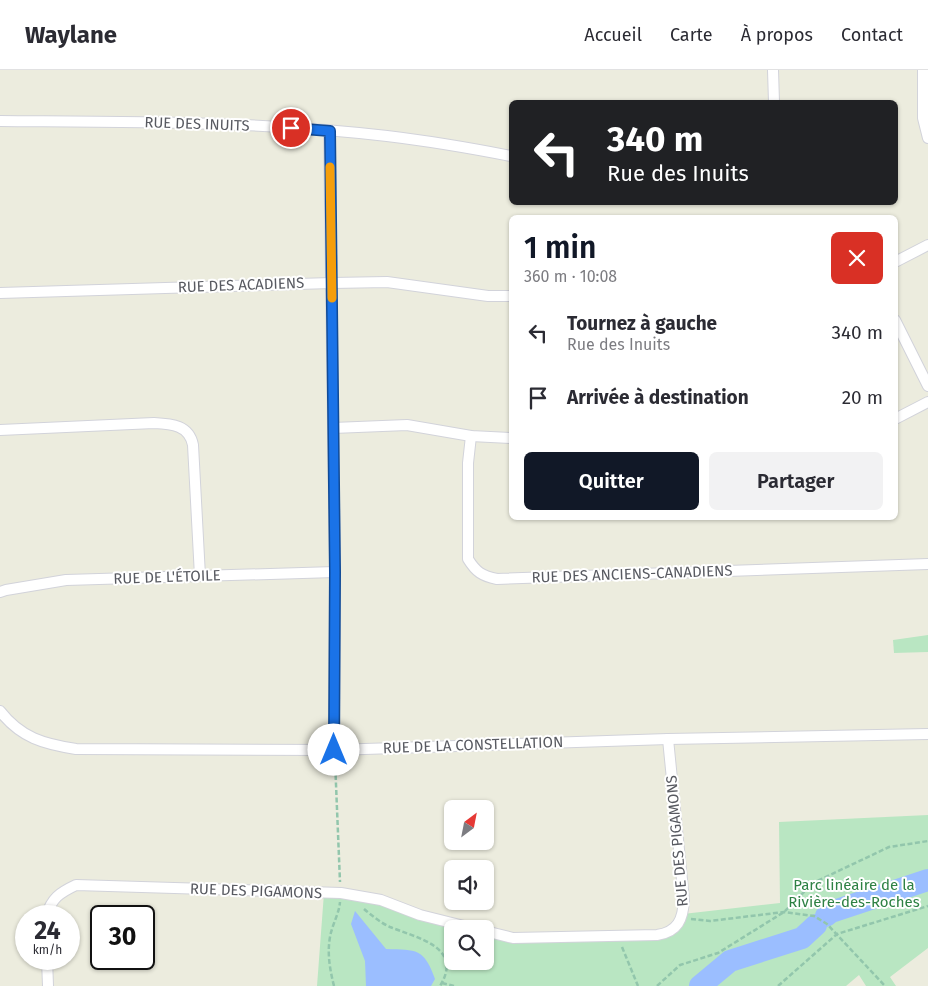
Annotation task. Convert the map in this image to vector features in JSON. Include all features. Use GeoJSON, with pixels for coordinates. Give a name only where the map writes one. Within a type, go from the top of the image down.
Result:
{"type":"FeatureCollection","features":[{"type":"Feature","properties":{"kind":"street"},"geometry":{"type":"LineString","coordinates":[[773,70],[774,100]]}},
{"type":"Feature","properties":{"kind":"street"},"geometry":{"type":"LineString","coordinates":[[923,70],[923,118],[928,138]]}},
{"type":"Feature","properties":{"kind":"street","name":"RUE DES INUITS"},"geometry":{"type":"LineString","coordinates":[[0,121],[198,123],[330,131],[422,140],[509,156]]}},
{"type":"Feature","properties":{"kind":"street"},"geometry":{"type":"LineString","coordinates":[[330,131],[335,572],[334,750]]}},
{"type":"Feature","properties":{"kind":"street"},"geometry":{"type":"LineString","coordinates":[[898,260],[928,245]]}},
{"type":"Feature","properties":{"kind":"street","name":"RUE DES ACADIENS"},"geometry":{"type":"LineString","coordinates":[[0,293],[332,282],[387,282],[488,296],[509,296]]}},
{"type":"Feature","properties":{"kind":"street"},"geometry":{"type":"LineString","coordinates":[[898,326],[928,386]]}},
{"type":"Feature","properties":{"kind":"street"},"geometry":{"type":"LineString","coordinates":[[898,417],[928,402]]}},
{"type":"Feature","properties":{"kind":"street"},"geometry":{"type":"LineString","coordinates":[[0,430],[154,423],[169,424],[182,428],[191,435],[194,445],[200,576]]}},
{"type":"Feature","properties":{"kind":"street"},"geometry":{"type":"LineString","coordinates":[[333,428],[407,425],[471,436],[509,438]]}},
{"type":"Feature","properties":{"kind":"street","name":"RUE DES ANCIENS-CANADIENS"},"geometry":{"type":"LineString","coordinates":[[471,436],[468,463],[468,559],[474,570],[484,577],[497,579],[928,564]]}},
{"type":"Feature","properties":{"kind":"street","name":"RUE DE L'ÉTOILE"},"geometry":{"type":"LineString","coordinates":[[0,592],[66,580],[335,572]]}},
{"type":"Feature","properties":{"kind":"street","name":"RUE DE LA CONSTELLATION"},"geometry":{"type":"LineString","coordinates":[[0,711],[8,721],[26,736],[49,745],[76,749],[334,750],[668,739],[928,734]]}},
{"type":"Feature","properties":{"kind":"street","name":"RUE DES PIGAMONS"},"geometry":{"type":"LineString","coordinates":[[494,933],[513,938],[618,936],[668,934],[676,926],[683,914],[684,900],[668,739]]}},
{"type":"Feature","properties":{"kind":"street","name":"RUE DES PIGAMONS"},"geometry":{"type":"LineString","coordinates":[[51,905],[61,892],[76,885],[341,893],[381,900],[420,915],[444,921]]}},
{"type":"Feature","properties":{"kind":"street"},"geometry":{"type":"LineString","coordinates":[[47,970],[48,986]]}},
{"type":"Feature","properties":{"kind":"path"},"geometry":{"type":"LineString","coordinates":[[334,750],[341,893],[340,908],[330,938],[329,962],[334,986]]}},
{"type":"Feature","properties":{"kind":"path"},"geometry":{"type":"LineString","coordinates":[[657,986],[680,965],[718,953],[784,912],[813,883],[889,847],[928,842]]}},
{"type":"Feature","properties":{"kind":"path"},"geometry":{"type":"LineString","coordinates":[[359,896],[361,905],[389,927],[423,939],[435,947],[446,960],[448,971],[441,984],[454,986]]}},
{"type":"Feature","properties":{"kind":"path"},"geometry":{"type":"LineString","coordinates":[[778,986],[837,934],[928,906]]}},
{"type":"Feature","properties":{"kind":"path"},"geometry":{"type":"LineString","coordinates":[[680,918],[710,921],[784,912],[814,916],[837,934],[885,986]]}},
{"type":"Feature","properties":{"kind":"path"},"geometry":{"type":"LineString","coordinates":[[618,936],[638,986]]}},
{"type":"Feature","properties":{"kind":"green space"},"geometry":{"type":"Polygon","coordinates":[[[928,635],[928,652],[894,653],[893,640],[928,635]]]}},
{"type":"Feature","properties":{"kind":"green space","name":"Parc linéaire de la Rivière-des-Roches"},"geometry":{"type":"Polygon","coordinates":[[[928,815],[928,948],[890,977],[896,986],[866,986],[859,975],[846,986],[317,986],[324,893],[341,893],[444,920],[444,970],[494,970],[494,933],[513,938],[668,934],[683,914],[780,903],[779,822],[928,815]]]}},
{"type":"Feature","properties":{"kind":"water"},"geometry":{"type":"Polygon","coordinates":[[[355,911],[386,949],[412,951],[423,956],[435,979],[431,986],[366,986],[365,961],[351,924],[355,911]]]}},
{"type":"Feature","properties":{"kind":"waterway"},"geometry":{"type":"LineString","coordinates":[[826,916],[831,912],[928,880]]}},
{"type":"Feature","properties":{"kind":"waterway"},"geometry":{"type":"LineString","coordinates":[[700,986],[730,961],[802,938],[816,925]]}},
{"type":"Feature","properties":{"kind":"slow traffic"},"geometry":{"type":"LineString","coordinates":[[330,167],[332,298]]}},
{"type":"Feature","properties":{"kind":"route"},"geometry":{"type":"LineString","coordinates":[[291,128],[330,131],[335,572],[334,750]]}}]}
